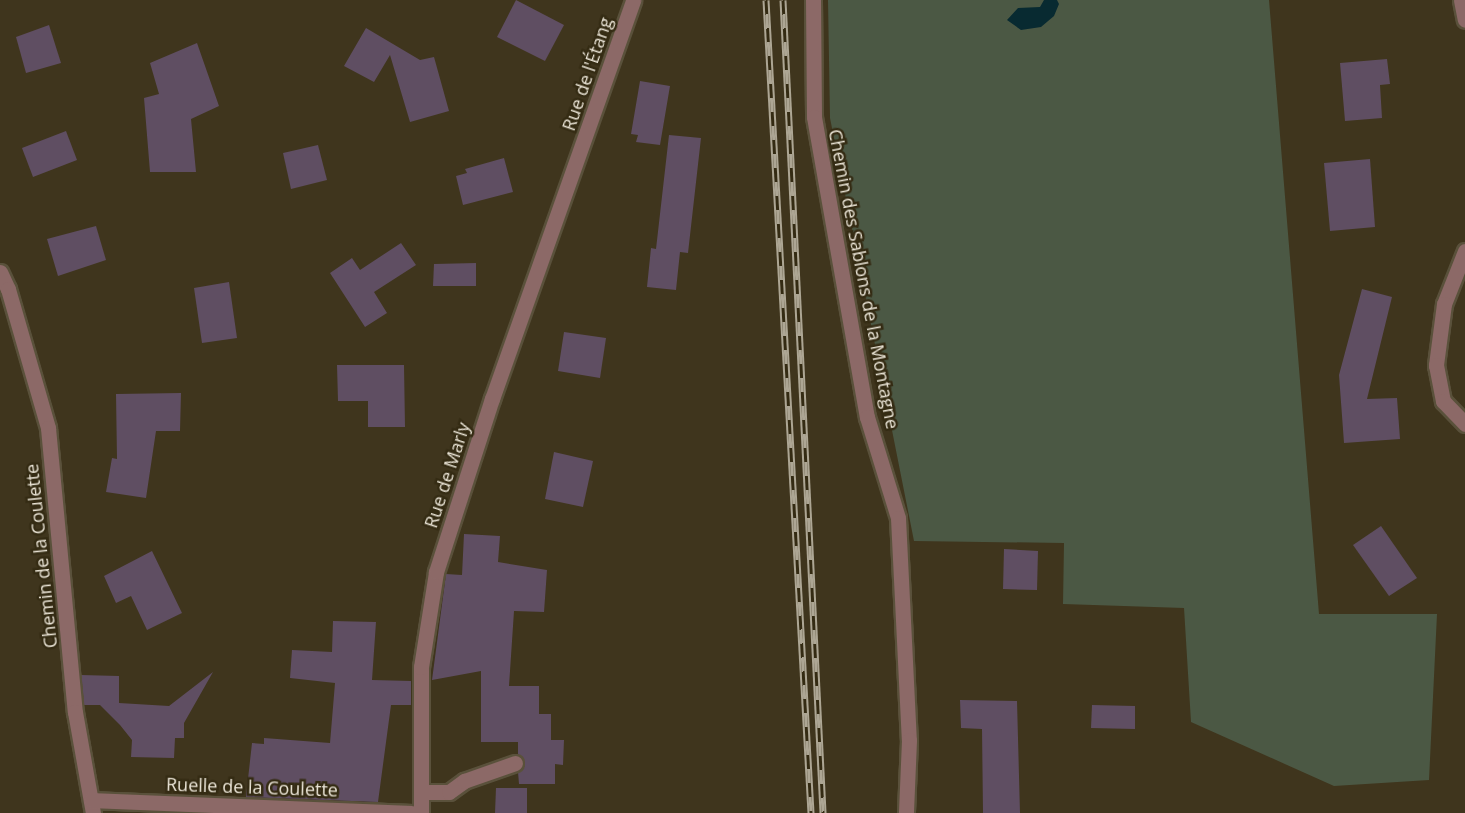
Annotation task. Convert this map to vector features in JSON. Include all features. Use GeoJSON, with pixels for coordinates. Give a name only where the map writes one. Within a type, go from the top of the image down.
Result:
{"type":"FeatureCollection","features":[{"type":"Feature","properties":{"kind":"street","name":"Rue de l'Étang"},"geometry":{"type":"LineString","coordinates":[[577,161],[633,0]]}},
{"type":"Feature","properties":{"kind":"street","name":"Chemin des Sablons de la Montagne"},"geometry":{"type":"LineString","coordinates":[[813,0],[814,117],[867,417],[898,518],[909,740],[906,813]]}},
{"type":"Feature","properties":{"kind":"street"},"geometry":{"type":"LineString","coordinates":[[1461,0],[1465,20]]}},
{"type":"Feature","properties":{"kind":"street","name":"Rue de Marly"},"geometry":{"type":"LineString","coordinates":[[421,813],[421,667],[436,572],[492,399],[577,161]]}},
{"type":"Feature","properties":{"kind":"street"},"geometry":{"type":"LineString","coordinates":[[1465,251],[1444,304],[1436,365],[1443,401],[1465,424]]}},
{"type":"Feature","properties":{"kind":"street","name":"Chemin de la Coulette"},"geometry":{"type":"LineString","coordinates":[[0,272],[11,298],[48,428],[75,711],[92,806]]}},
{"type":"Feature","properties":{"kind":"street"},"geometry":{"type":"LineString","coordinates":[[421,792],[449,792],[464,781],[515,763]]}},
{"type":"Feature","properties":{"kind":"street","name":"Ruelle de la Coulette"},"geometry":{"type":"LineString","coordinates":[[92,806],[411,813]]}},
{"type":"Feature","properties":{"kind":"green space"},"geometry":{"type":"Polygon","coordinates":[[[828,0],[1269,0],[1319,614],[1437,614],[1429,780],[1334,786],[1191,722],[1184,608],[1063,604],[1064,543],[914,541],[830,118],[828,0]]]}},
{"type":"Feature","properties":{"kind":"water"},"geometry":{"type":"Polygon","coordinates":[[[1044,0],[1057,0],[1059,4],[1054,16],[1041,27],[1021,30],[1007,20],[1018,8],[1040,7],[1044,0]]]}},
{"type":"Feature","properties":{"kind":"building"},"geometry":{"type":"Polygon","coordinates":[[[516,0],[564,25],[545,61],[497,37],[516,0]]]}},
{"type":"Feature","properties":{"kind":"building"},"geometry":{"type":"Polygon","coordinates":[[[49,25],[61,63],[26,73],[16,37],[49,25]]]}},
{"type":"Feature","properties":{"kind":"building"},"geometry":{"type":"Polygon","coordinates":[[[366,28],[420,60],[434,57],[449,111],[410,122],[390,55],[374,82],[344,66],[366,28]]]}},
{"type":"Feature","properties":{"kind":"building"},"geometry":{"type":"Polygon","coordinates":[[[197,43],[219,106],[191,119],[196,172],[150,172],[144,98],[159,94],[150,63],[197,43]]]}},
{"type":"Feature","properties":{"kind":"building"},"geometry":{"type":"Polygon","coordinates":[[[1387,59],[1390,84],[1380,85],[1382,118],[1345,121],[1340,63],[1387,59]]]}},
{"type":"Feature","properties":{"kind":"building"},"geometry":{"type":"Polygon","coordinates":[[[640,81],[670,86],[660,145],[636,142],[638,135],[631,134],[640,81]]]}},
{"type":"Feature","properties":{"kind":"building"},"geometry":{"type":"Polygon","coordinates":[[[66,131],[77,160],[33,177],[22,148],[66,131]]]}},
{"type":"Feature","properties":{"kind":"building"},"geometry":{"type":"Polygon","coordinates":[[[669,135],[701,138],[688,253],[680,252],[676,290],[647,287],[651,248],[656,249],[669,135]]]}},
{"type":"Feature","properties":{"kind":"building"},"geometry":{"type":"Polygon","coordinates":[[[318,145],[327,180],[291,189],[283,153],[318,145]]]}},
{"type":"Feature","properties":{"kind":"building"},"geometry":{"type":"Polygon","coordinates":[[[504,158],[513,192],[463,205],[456,176],[467,173],[465,169],[504,158]]]}},
{"type":"Feature","properties":{"kind":"building"},"geometry":{"type":"Polygon","coordinates":[[[1370,159],[1375,227],[1330,231],[1324,163],[1370,159]]]}},
{"type":"Feature","properties":{"kind":"building"},"geometry":{"type":"Polygon","coordinates":[[[96,226],[106,260],[58,276],[47,239],[96,226]]]}},
{"type":"Feature","properties":{"kind":"building"},"geometry":{"type":"Polygon","coordinates":[[[401,243],[416,265],[374,292],[387,313],[365,327],[330,273],[352,258],[360,270],[401,243]]]}},
{"type":"Feature","properties":{"kind":"building"},"geometry":{"type":"Polygon","coordinates":[[[476,263],[476,286],[433,286],[434,264],[476,263]]]}},
{"type":"Feature","properties":{"kind":"building"},"geometry":{"type":"Polygon","coordinates":[[[229,282],[237,338],[202,343],[194,288],[229,282]]]}},
{"type":"Feature","properties":{"kind":"building"},"geometry":{"type":"Polygon","coordinates":[[[1362,289],[1392,297],[1367,399],[1397,398],[1400,439],[1344,443],[1339,375],[1362,289]]]}},
{"type":"Feature","properties":{"kind":"building"},"geometry":{"type":"Polygon","coordinates":[[[564,332],[606,338],[600,378],[558,371],[564,332]]]}},
{"type":"Feature","properties":{"kind":"building"},"geometry":{"type":"Polygon","coordinates":[[[337,365],[404,365],[405,427],[368,427],[368,401],[338,401],[337,365]]]}},
{"type":"Feature","properties":{"kind":"building"},"geometry":{"type":"Polygon","coordinates":[[[181,393],[180,431],[156,431],[146,498],[106,492],[112,458],[117,459],[116,394],[181,393]]]}},
{"type":"Feature","properties":{"kind":"building"},"geometry":{"type":"Polygon","coordinates":[[[554,452],[593,461],[583,507],[545,499],[554,452]]]}},
{"type":"Feature","properties":{"kind":"building"},"geometry":{"type":"Polygon","coordinates":[[[1381,526],[1417,578],[1389,596],[1353,545],[1381,526]]]}},
{"type":"Feature","properties":{"kind":"building"},"geometry":{"type":"Polygon","coordinates":[[[464,534],[500,536],[498,562],[547,570],[544,612],[514,611],[509,686],[539,686],[539,714],[551,714],[551,740],[564,740],[563,765],[555,764],[555,784],[519,784],[518,772],[525,764],[518,754],[518,742],[481,742],[481,671],[432,680],[446,574],[462,575],[464,534]]]}},
{"type":"Feature","properties":{"kind":"building"},"geometry":{"type":"Polygon","coordinates":[[[1004,549],[1038,551],[1037,590],[1003,589],[1004,549]]]}},
{"type":"Feature","properties":{"kind":"building"},"geometry":{"type":"Polygon","coordinates":[[[152,551],[182,613],[147,630],[131,596],[116,603],[104,576],[152,551]]]}},
{"type":"Feature","properties":{"kind":"building"},"geometry":{"type":"Polygon","coordinates":[[[333,621],[376,622],[372,680],[411,681],[411,705],[391,705],[378,802],[246,797],[252,743],[264,744],[264,738],[330,743],[335,683],[290,678],[292,650],[332,652],[333,621]]]}},
{"type":"Feature","properties":{"kind":"building"},"geometry":{"type":"Polygon","coordinates":[[[213,672],[184,723],[184,738],[175,738],[174,758],[131,757],[132,740],[120,725],[100,705],[84,705],[81,675],[119,676],[119,703],[169,706],[213,672]]]}},
{"type":"Feature","properties":{"kind":"building"},"geometry":{"type":"Polygon","coordinates":[[[960,700],[1017,701],[1020,813],[983,813],[982,729],[961,728],[960,700]]]}},
{"type":"Feature","properties":{"kind":"building"},"geometry":{"type":"Polygon","coordinates":[[[1092,705],[1135,706],[1135,729],[1091,728],[1092,705]]]}},
{"type":"Feature","properties":{"kind":"building"},"geometry":{"type":"Polygon","coordinates":[[[496,788],[527,788],[527,813],[495,813],[496,788]]]}},
{"type":"Feature","properties":{"kind":"railway"},"geometry":{"type":"LineString","coordinates":[[766,0],[811,813]]}},
{"type":"Feature","properties":{"kind":"railway"},"geometry":{"type":"LineString","coordinates":[[783,0],[823,813]]}}]}
